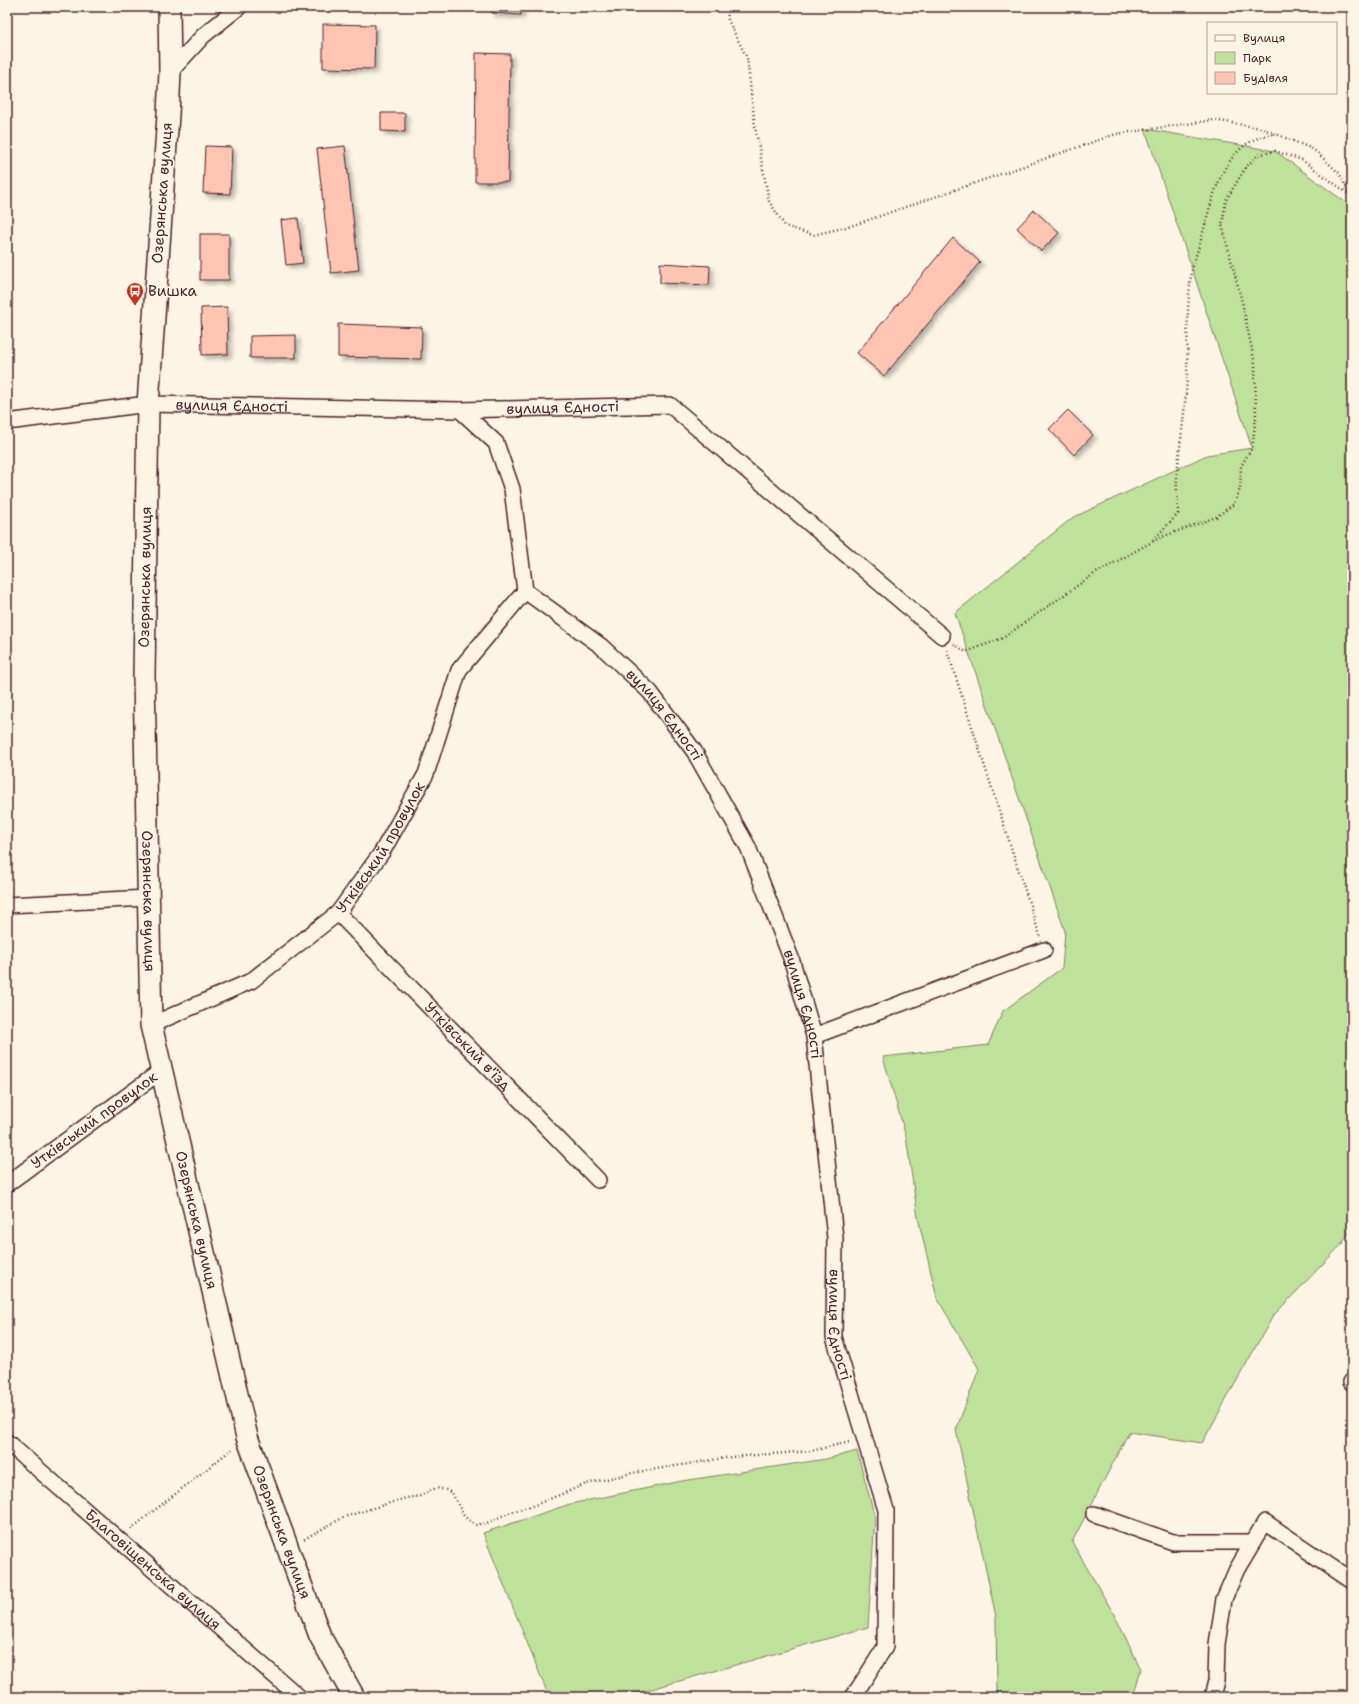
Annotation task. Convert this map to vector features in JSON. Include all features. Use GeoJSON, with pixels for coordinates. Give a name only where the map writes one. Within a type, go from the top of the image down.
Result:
{"type":"FeatureCollection","features":[{"type":"Feature","properties":{"kind":"street","name":"Озерянська вулиця"},"geometry":{"type":"LineString","coordinates":[[169,7],[170,72],[148,404],[144,677],[151,1025],[247,1438],[320,1636],[354,1697]]}},
{"type":"Feature","properties":{"kind":"street"},"geometry":{"type":"LineString","coordinates":[[170,72],[203,36],[239,7]]}},
{"type":"Feature","properties":{"kind":"street","name":"вулиця Єдності"},"geometry":{"type":"LineString","coordinates":[[7,422],[148,404],[460,410],[670,405],[942,636]]}},
{"type":"Feature","properties":{"kind":"street"},"geometry":{"type":"LineString","coordinates":[[460,410],[496,443],[512,488],[525,591]]}},
{"type":"Feature","properties":{"kind":"street","name":"вулиця Єдності"},"geometry":{"type":"LineString","coordinates":[[525,591],[601,646],[650,692],[694,751],[748,848],[791,958],[814,1036],[835,1238],[834,1337],[886,1510],[885,1647],[853,1697]]}},
{"type":"Feature","properties":{"kind":"street","name":"Утківський провулок"},"geometry":{"type":"LineString","coordinates":[[151,1025],[251,981],[338,913],[382,852],[426,774],[459,670],[525,591]]}},
{"type":"Feature","properties":{"kind":"street"},"geometry":{"type":"LineString","coordinates":[[7,906],[148,898]]}},
{"type":"Feature","properties":{"kind":"street","name":"Утківський в'їзд"},"geometry":{"type":"LineString","coordinates":[[338,913],[598,1180]]}},
{"type":"Feature","properties":{"kind":"street"},"geometry":{"type":"LineString","coordinates":[[814,1036],[1044,950]]}},
{"type":"Feature","properties":{"kind":"street","name":"Утківський провулок"},"geometry":{"type":"LineString","coordinates":[[7,1184],[162,1071]]}},
{"type":"Feature","properties":{"kind":"street","name":"Благовіщенська вулиця"},"geometry":{"type":"LineString","coordinates":[[7,1442],[299,1697]]}},
{"type":"Feature","properties":{"kind":"street"},"geometry":{"type":"LineString","coordinates":[[1094,1514],[1173,1542],[1253,1542]]}},
{"type":"Feature","properties":{"kind":"street"},"geometry":{"type":"LineString","coordinates":[[1212,1697],[1216,1681],[1217,1644],[1224,1598],[1237,1569],[1265,1522],[1352,1581]]}},
{"type":"Feature","properties":{"kind":"path"},"geometry":{"type":"LineString","coordinates":[[727,7],[728,20],[746,58],[755,126],[769,201],[785,226],[813,235],[851,226],[1116,134],[1214,120],[1261,128],[1313,150],[1339,173],[1352,198]]}},
{"type":"Feature","properties":{"kind":"path"},"geometry":{"type":"LineString","coordinates":[[1150,543],[1178,514],[1177,476],[1187,379],[1188,315],[1192,270],[1214,190],[1234,156],[1249,142],[1260,137],[1276,134]]}},
{"type":"Feature","properties":{"kind":"path"},"geometry":{"type":"LineString","coordinates":[[942,636],[966,652],[1003,638],[1094,574],[1158,538],[1216,517],[1234,504],[1240,489],[1241,466],[1252,448],[1256,417],[1255,364],[1242,302],[1222,225],[1226,200],[1246,167],[1258,155],[1274,151],[1302,160],[1350,194]]}},
{"type":"Feature","properties":{"kind":"path"},"geometry":{"type":"LineString","coordinates":[[942,636],[1044,950]]}},
{"type":"Feature","properties":{"kind":"path"},"geometry":{"type":"LineString","coordinates":[[118,1539],[247,1438]]}},
{"type":"Feature","properties":{"kind":"path"},"geometry":{"type":"LineString","coordinates":[[288,1550],[308,1536],[344,1518],[406,1498],[420,1496],[436,1488],[452,1493],[464,1516],[475,1525],[487,1523],[508,1513],[535,1505],[586,1484],[632,1473],[731,1457],[810,1451],[865,1438]]}},
{"type":"Feature","properties":{"kind":"green space"},"geometry":{"type":"Polygon","coordinates":[[[1145,129],[1275,151],[1352,207],[1352,1228],[1341,1245],[1273,1316],[1202,1443],[1129,1432],[1072,1542],[1115,1616],[1141,1669],[1133,1697],[1000,1697],[997,1692],[996,1617],[956,1430],[979,1369],[937,1298],[918,1218],[906,1137],[883,1057],[988,1045],[1003,1011],[1062,968],[1065,931],[955,613],[1072,518],[1207,455],[1252,448],[1145,129]]]}},
{"type":"Feature","properties":{"kind":"green space"},"geometry":{"type":"Polygon","coordinates":[[[857,1451],[875,1517],[868,1627],[624,1697],[549,1697],[483,1533],[570,1504],[682,1481],[826,1459],[857,1451]]]}},
{"type":"Feature","properties":{"kind":"building"},"geometry":{"type":"Polygon","coordinates":[[[492,7],[521,7],[521,15],[492,13],[492,7]]]}},
{"type":"Feature","properties":{"kind":"building"},"geometry":{"type":"Polygon","coordinates":[[[323,24],[375,25],[374,69],[323,68],[323,24]]]}},
{"type":"Feature","properties":{"kind":"building"},"geometry":{"type":"Polygon","coordinates":[[[476,53],[510,54],[508,182],[475,182],[476,53]]]}},
{"type":"Feature","properties":{"kind":"building"},"geometry":{"type":"Polygon","coordinates":[[[381,113],[405,113],[405,132],[381,131],[381,113]]]}},
{"type":"Feature","properties":{"kind":"building"},"geometry":{"type":"Polygon","coordinates":[[[205,146],[232,147],[230,194],[203,193],[205,146]]]}},
{"type":"Feature","properties":{"kind":"building"},"geometry":{"type":"Polygon","coordinates":[[[345,146],[359,270],[331,273],[317,149],[345,146]]]}},
{"type":"Feature","properties":{"kind":"building"},"geometry":{"type":"Polygon","coordinates":[[[1034,210],[1059,233],[1041,251],[1017,228],[1034,210]]]}},
{"type":"Feature","properties":{"kind":"building"},"geometry":{"type":"Polygon","coordinates":[[[298,218],[303,263],[286,265],[281,220],[298,218]]]}},
{"type":"Feature","properties":{"kind":"building"},"geometry":{"type":"Polygon","coordinates":[[[200,234],[229,234],[229,280],[200,280],[200,234]]]}},
{"type":"Feature","properties":{"kind":"building"},"geometry":{"type":"Polygon","coordinates":[[[953,238],[980,262],[884,376],[857,353],[953,238]]]}},
{"type":"Feature","properties":{"kind":"building"},"geometry":{"type":"Polygon","coordinates":[[[660,263],[710,266],[709,285],[660,283],[660,263]]]}},
{"type":"Feature","properties":{"kind":"building"},"geometry":{"type":"Polygon","coordinates":[[[227,307],[228,354],[202,355],[201,308],[227,307]]]}},
{"type":"Feature","properties":{"kind":"building"},"geometry":{"type":"Polygon","coordinates":[[[338,324],[422,327],[421,359],[338,357],[338,324]]]}},
{"type":"Feature","properties":{"kind":"building"},"geometry":{"type":"Polygon","coordinates":[[[296,335],[296,358],[250,358],[250,336],[296,335]]]}},
{"type":"Feature","properties":{"kind":"building"},"geometry":{"type":"Polygon","coordinates":[[[1068,410],[1093,435],[1074,455],[1049,429],[1068,410]]]}},
{"type":"Feature","properties":{"kind":"place","name":"Вишка"},"geometry":{"type":"Point","coordinates":[135,306]}}]}
